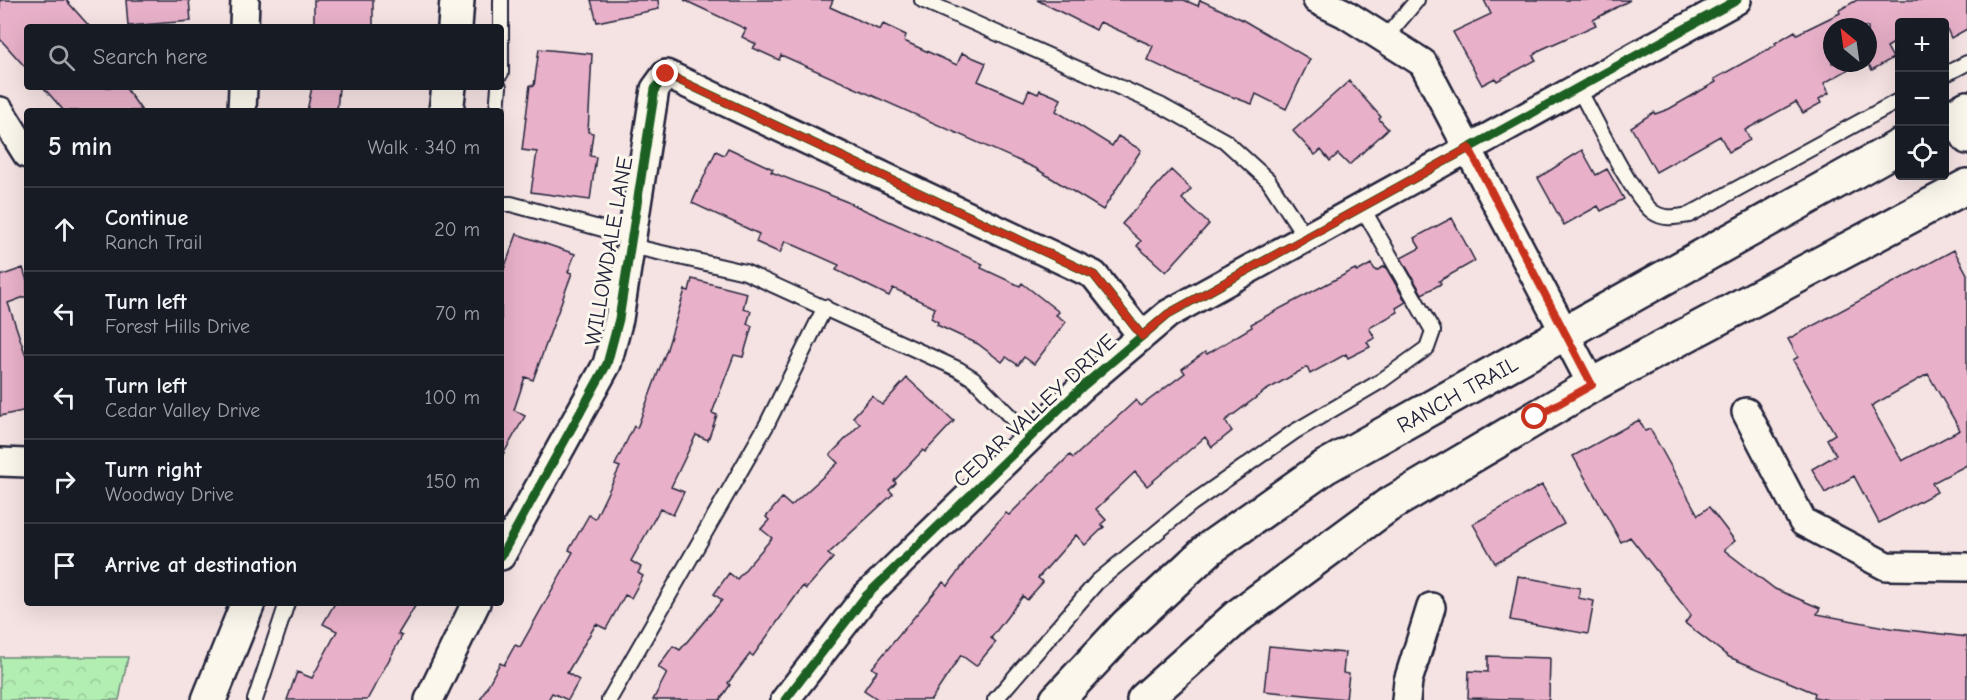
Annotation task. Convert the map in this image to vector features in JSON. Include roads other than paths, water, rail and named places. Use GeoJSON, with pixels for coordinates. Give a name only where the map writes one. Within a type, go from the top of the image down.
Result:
{"type":"FeatureCollection","features":[{"type":"Feature","properties":{"kind":"main road"},"geometry":{"type":"LineString","coordinates":[[455,24],[457,0]]}},
{"type":"Feature","properties":{"kind":"main road"},"geometry":{"type":"LineString","coordinates":[[446,108],[449,90]]}},
{"type":"Feature","properties":{"kind":"main road","name":"RANCH TRAIL"},"geometry":{"type":"LineString","coordinates":[[1058,700],[1127,625],[1210,548],[1326,467],[1895,148]]}},
{"type":"Feature","properties":{"kind":"main road"},"geometry":{"type":"LineString","coordinates":[[1144,700],[1238,616],[1387,506],[1592,385],[1967,186]]}},
{"type":"Feature","properties":{"kind":"main road"},"geometry":{"type":"LineString","coordinates":[[209,700],[247,606]]}},
{"type":"Feature","properties":{"kind":"street"},"geometry":{"type":"LineString","coordinates":[[244,24],[245,0]]}},
{"type":"Feature","properties":{"kind":"street"},"geometry":{"type":"LineString","coordinates":[[1317,0],[1344,13],[1424,63],[1592,385]]}},
{"type":"Feature","properties":{"kind":"street","name":"CEDAR VALLEY DRIVE"},"geometry":{"type":"LineString","coordinates":[[785,700],[865,597],[1083,386],[1168,314],[1737,0]]}},
{"type":"Feature","properties":{"kind":"street","name":"WILLOWDALE LANE"},"geometry":{"type":"LineString","coordinates":[[504,551],[606,364],[620,318],[655,89],[666,74],[1094,275],[1142,336]]}},
{"type":"Feature","properties":{"kind":"street"},"geometry":{"type":"LineString","coordinates":[[242,108],[243,90]]}},
{"type":"Feature","properties":{"kind":"street"},"geometry":{"type":"LineString","coordinates":[[0,111],[24,149]]}},
{"type":"Feature","properties":{"kind":"street"},"geometry":{"type":"LineString","coordinates":[[1746,412],[1803,522],[1886,566],[1967,567]]}},
{"type":"Feature","properties":{"kind":"street"},"geometry":{"type":"LineString","coordinates":[[0,462],[24,463]]}},
{"type":"Feature","properties":{"kind":"street"},"geometry":{"type":"LineString","coordinates":[[429,700],[475,606]]}},
{"type":"Feature","properties":{"kind":"street"},"geometry":{"type":"LineString","coordinates":[[1406,700],[1408,681],[1431,607]]}},
{"type":"Feature","properties":{"kind":"lane"},"geometry":{"type":"LineString","coordinates":[[501,0],[501,24]]}},
{"type":"Feature","properties":{"kind":"lane"},"geometry":{"type":"LineString","coordinates":[[922,0],[1162,106],[1224,141],[1268,180],[1306,238]]}},
{"type":"Feature","properties":{"kind":"lane"},"geometry":{"type":"LineString","coordinates":[[1384,38],[1417,0]]}},
{"type":"Feature","properties":{"kind":"lane"},"geometry":{"type":"LineString","coordinates":[[1949,72],[1967,63]]}},
{"type":"Feature","properties":{"kind":"lane"},"geometry":{"type":"LineString","coordinates":[[1578,88],[1637,194],[1653,212],[1667,218],[1689,215],[1895,102]]}},
{"type":"Feature","properties":{"kind":"lane"},"geometry":{"type":"LineString","coordinates":[[496,108],[500,90]]}},
{"type":"Feature","properties":{"kind":"lane"},"geometry":{"type":"LineString","coordinates":[[504,204],[511,204],[745,272],[825,307],[958,369],[974,379],[1030,437]]}},
{"type":"Feature","properties":{"kind":"lane"},"geometry":{"type":"LineString","coordinates":[[995,700],[1097,582],[1191,504],[1294,432],[1381,381],[1427,348],[1433,331],[1362,207]]}},
{"type":"Feature","properties":{"kind":"lane"},"geometry":{"type":"LineString","coordinates":[[609,700],[766,426],[825,307]]}},
{"type":"Feature","properties":{"kind":"lane"},"geometry":{"type":"LineString","coordinates":[[255,700],[286,606]]}}]}
